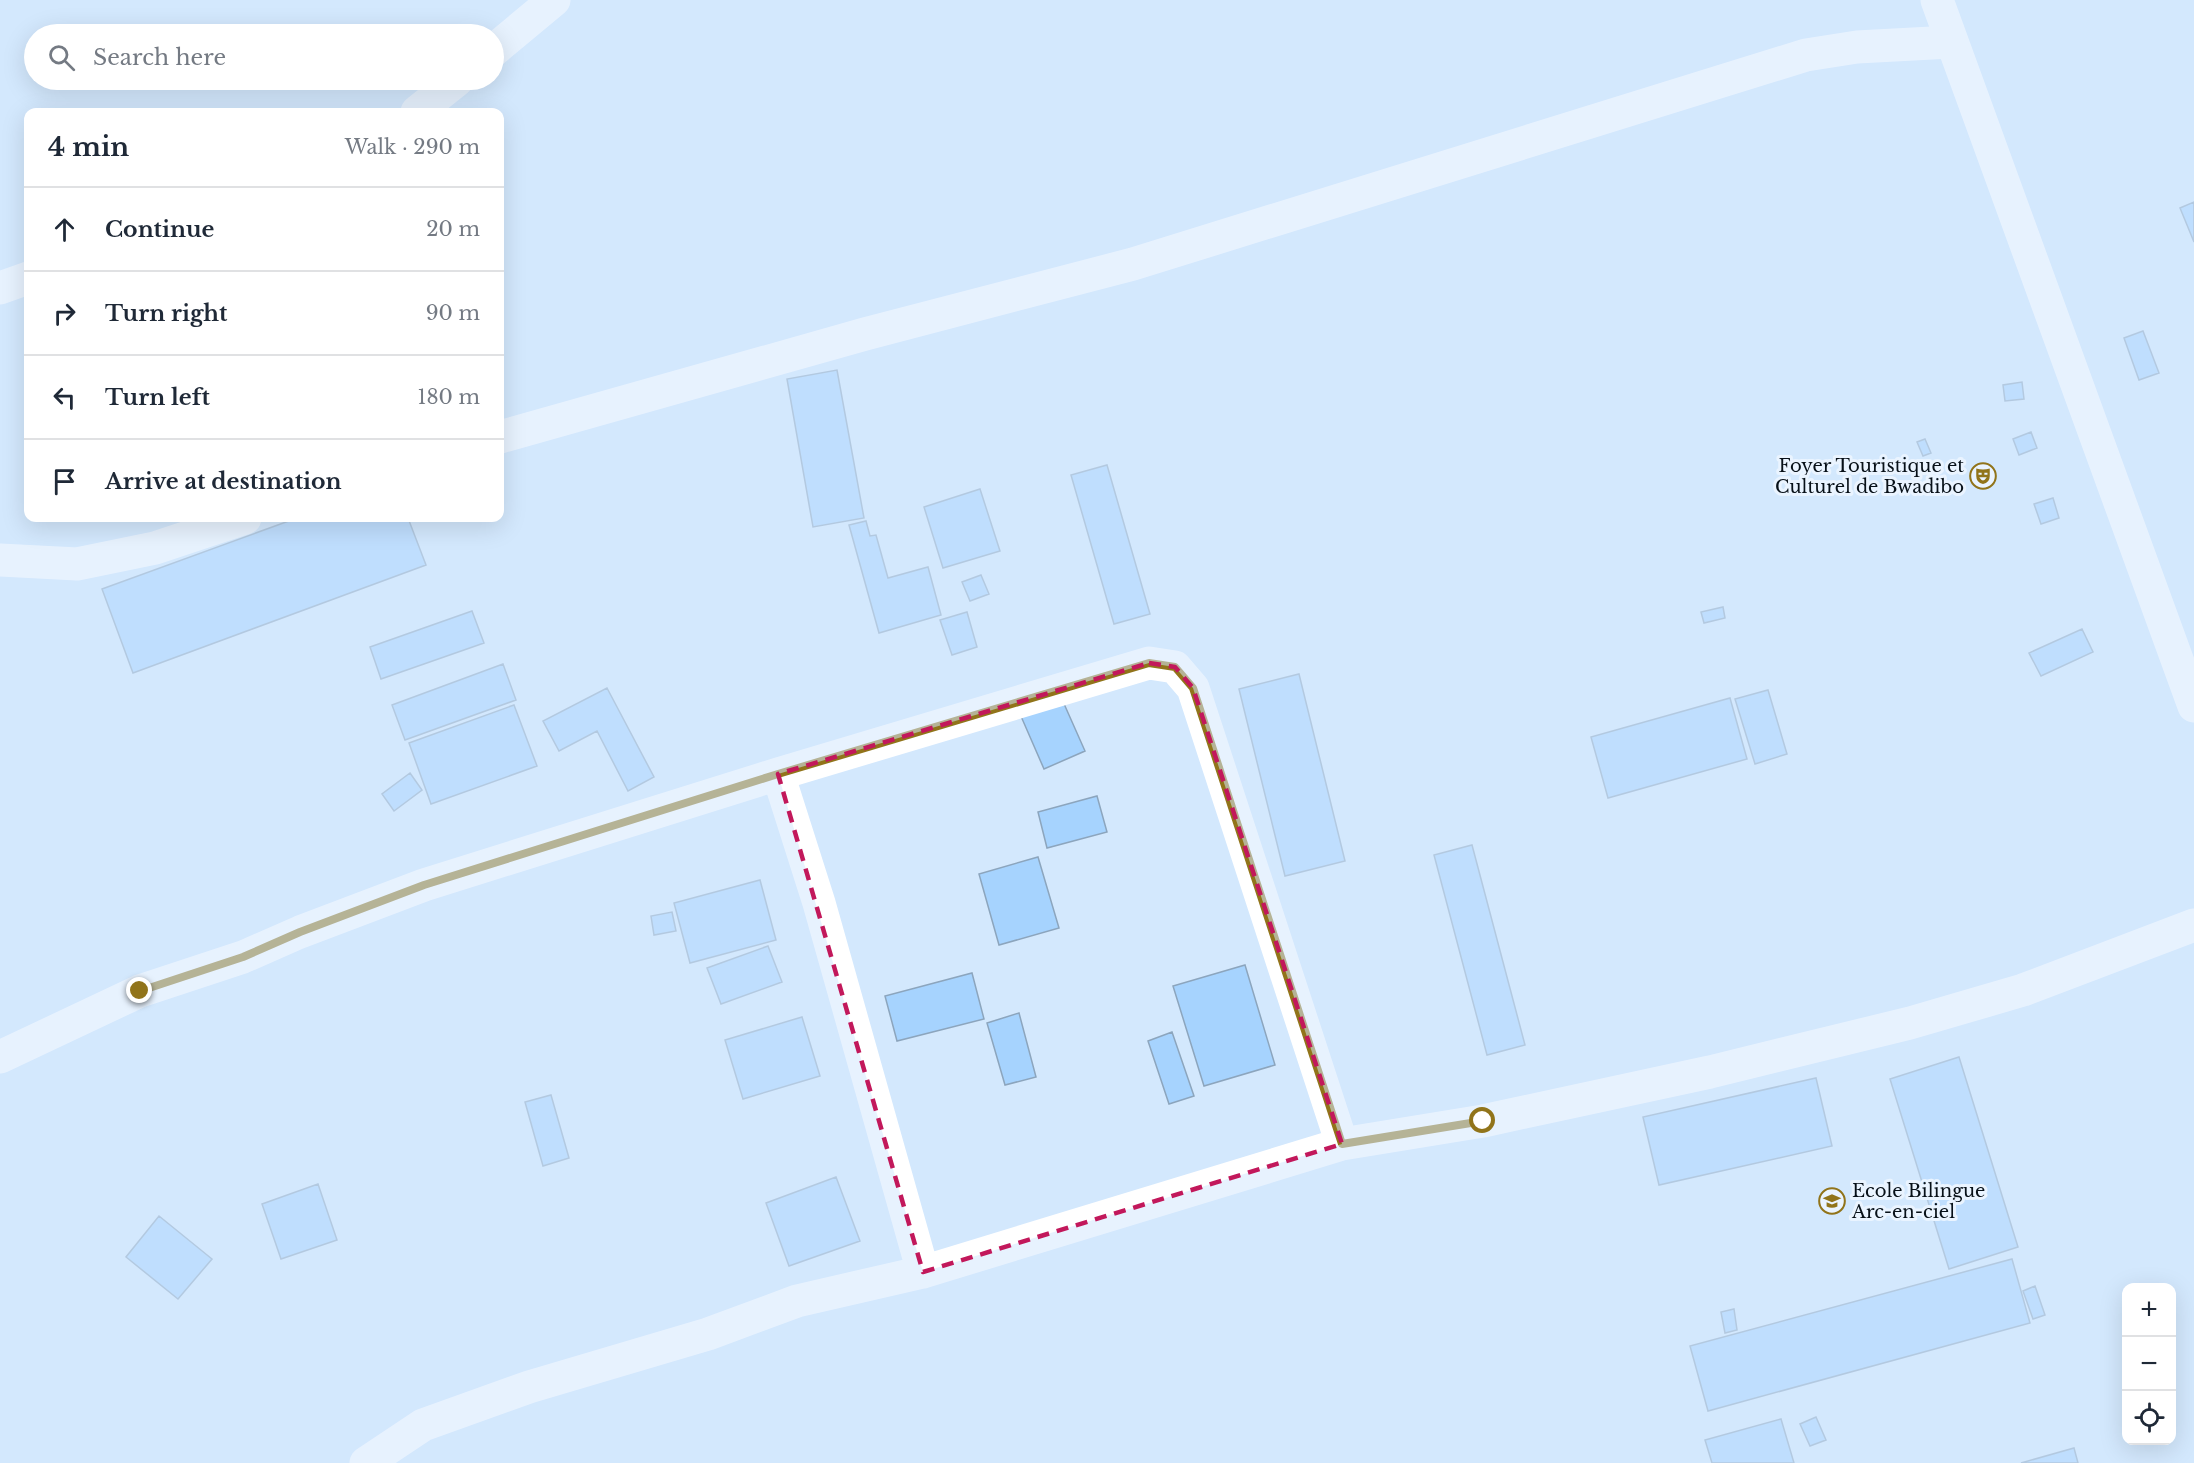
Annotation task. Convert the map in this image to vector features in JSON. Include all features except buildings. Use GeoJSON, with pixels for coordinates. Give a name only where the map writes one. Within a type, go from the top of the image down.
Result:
{"type":"FeatureCollection","features":[{"type":"Feature","properties":{"kind":"street"},"geometry":{"type":"LineString","coordinates":[[504,42],[554,0]]}},
{"type":"Feature","properties":{"kind":"street"},"geometry":{"type":"LineString","coordinates":[[1937,0],[2194,706]]}},
{"type":"Feature","properties":{"kind":"street"},"geometry":{"type":"LineString","coordinates":[[504,436],[865,334],[1133,264],[1806,56],[1857,47],[1951,42]]}},
{"type":"Feature","properties":{"kind":"street"},"geometry":{"type":"LineString","coordinates":[[422,108],[445,90]]}},
{"type":"Feature","properties":{"kind":"street"},"geometry":{"type":"LineString","coordinates":[[0,288],[24,279]]}},
{"type":"Feature","properties":{"kind":"street"},"geometry":{"type":"LineString","coordinates":[[0,560],[77,564],[155,548],[233,522]]}},
{"type":"Feature","properties":{"kind":"street"},"geometry":{"type":"LineString","coordinates":[[0,1058],[140,991],[243,957],[300,932],[414,889],[778,774],[1149,663],[1175,667],[1193,688],[1342,1144]]}},
{"type":"Feature","properties":{"kind":"street"},"geometry":{"type":"LineString","coordinates":[[778,774],[819,903],[923,1272]]}},
{"type":"Feature","properties":{"kind":"street"},"geometry":{"type":"LineString","coordinates":[[366,1463],[423,1425],[476,1405],[708,1334],[797,1301],[923,1272],[1342,1144],[1483,1121],[1823,1046],[2023,990],[2194,925]]}},
{"type":"Feature","properties":{"kind":"highlighted area"},"geometry":{"type":"Polygon","coordinates":[[[1149,663],[1175,667],[1193,688],[1342,1144],[923,1272],[778,774],[1149,663]]]}},
{"type":"Feature","properties":{"kind":"place","name":"Foyer Touristique et Culturel de Bwadibo"},"geometry":{"type":"Point","coordinates":[1983,476]}},
{"type":"Feature","properties":{"kind":"place","name":"Ecole Bilingue Arc-en-ciel"},"geometry":{"type":"Point","coordinates":[1832,1201]}},
{"type":"Feature","properties":{"kind":"route"},"geometry":{"type":"LineString","coordinates":[[140,991],[243,957],[300,932],[424,885],[778,774],[1149,663],[1175,667],[1193,688],[1283,959],[1311,1055],[1342,1144],[1483,1121]]}}]}
